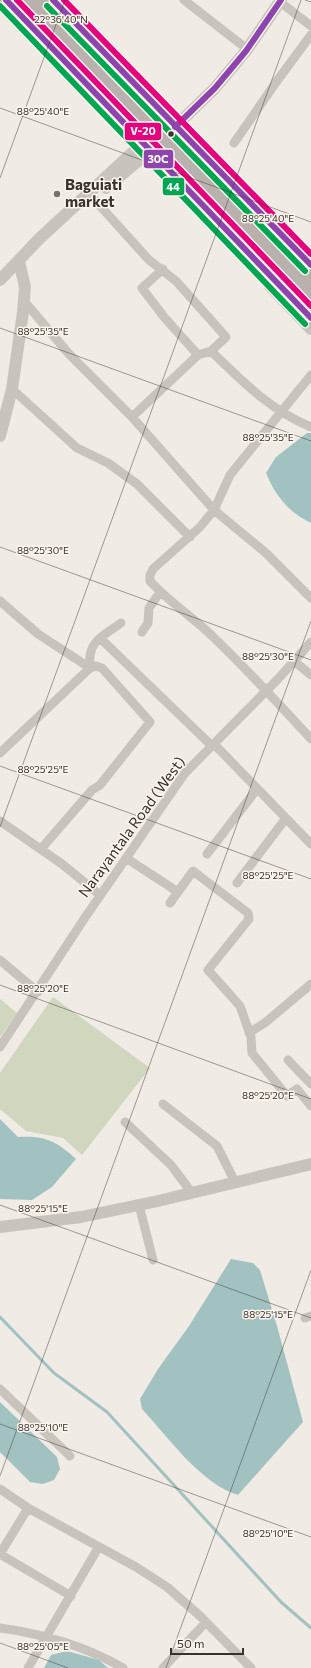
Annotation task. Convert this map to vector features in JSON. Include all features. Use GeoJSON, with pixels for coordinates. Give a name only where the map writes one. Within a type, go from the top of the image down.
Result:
{"type":"FeatureCollection","features":[{"type":"Feature","properties":{"kind":"main road"},"geometry":{"type":"LineString","coordinates":[[6,0],[311,318]]}},
{"type":"Feature","properties":{"kind":"main road"},"geometry":{"type":"LineString","coordinates":[[27,0],[311,297]]}},
{"type":"Feature","properties":{"kind":"main road"},"geometry":{"type":"LineString","coordinates":[[42,0],[311,281]]}},
{"type":"Feature","properties":{"kind":"main road"},"geometry":{"type":"LineString","coordinates":[[53,0],[311,265]]}},
{"type":"Feature","properties":{"kind":"street"},"geometry":{"type":"LineString","coordinates":[[184,0],[247,49]]}},
{"type":"Feature","properties":{"kind":"street"},"geometry":{"type":"LineString","coordinates":[[175,127],[216,88],[247,49],[280,1],[311,26]]}},
{"type":"Feature","properties":{"kind":"street"},"geometry":{"type":"LineString","coordinates":[[234,143],[311,35]]}},
{"type":"Feature","properties":{"kind":"street"},"geometry":{"type":"LineString","coordinates":[[19,261],[93,198],[147,146]]}},
{"type":"Feature","properties":{"kind":"street"},"geometry":{"type":"LineString","coordinates":[[0,280],[39,239],[147,146]]}},
{"type":"Feature","properties":{"kind":"street"},"geometry":{"type":"LineString","coordinates":[[93,198],[149,260],[163,269],[176,281],[226,337],[211,351],[198,355],[132,417]]}},
{"type":"Feature","properties":{"kind":"street"},"geometry":{"type":"LineString","coordinates":[[0,436],[12,389],[24,301],[25,287],[19,261]]}},
{"type":"Feature","properties":{"kind":"street"},"geometry":{"type":"LineString","coordinates":[[163,269],[142,288],[164,317],[198,355]]}},
{"type":"Feature","properties":{"kind":"street"},"geometry":{"type":"LineString","coordinates":[[269,273],[270,286],[311,329]]}},
{"type":"Feature","properties":{"kind":"street"},"geometry":{"type":"LineString","coordinates":[[24,301],[68,354],[132,417],[214,510],[266,554],[311,598]]}},
{"type":"Feature","properties":{"kind":"street"},"geometry":{"type":"LineString","coordinates":[[211,351],[251,390],[282,412],[311,427]]}},
{"type":"Feature","properties":{"kind":"street"},"geometry":{"type":"LineString","coordinates":[[311,375],[262,438],[245,454],[230,475],[214,510],[190,536],[150,574],[150,581],[160,592],[208,632],[311,739]]}},
{"type":"Feature","properties":{"kind":"street"},"geometry":{"type":"LineString","coordinates":[[12,389],[77,448],[108,463],[131,480],[190,536]]}},
{"type":"Feature","properties":{"kind":"street"},"geometry":{"type":"LineString","coordinates":[[142,632],[148,623],[149,608],[160,592]]}},
{"type":"Feature","properties":{"kind":"street"},"geometry":{"type":"LineString","coordinates":[[0,601],[38,634],[90,668]]}},
{"type":"Feature","properties":{"kind":"street"},"geometry":{"type":"LineString","coordinates":[[90,668],[90,648],[100,638],[121,623]]}},
{"type":"Feature","properties":{"kind":"street"},"geometry":{"type":"LineString","coordinates":[[100,638],[213,745],[311,844]]}},
{"type":"Feature","properties":{"kind":"street","name":"Narayantala Road (West)"},"geometry":{"type":"LineString","coordinates":[[0,1047],[38,992],[100,896],[185,773],[266,691],[311,642]]}},
{"type":"Feature","properties":{"kind":"street"},"geometry":{"type":"LineString","coordinates":[[294,661],[311,675]]}},
{"type":"Feature","properties":{"kind":"street"},"geometry":{"type":"LineString","coordinates":[[0,753],[90,668],[96,666],[102,668],[150,722],[100,785],[92,790],[41,849]]}},
{"type":"Feature","properties":{"kind":"street"},"geometry":{"type":"LineString","coordinates":[[207,854],[257,789]]}},
{"type":"Feature","properties":{"kind":"street"},"geometry":{"type":"LineString","coordinates":[[237,883],[286,818]]}},
{"type":"Feature","properties":{"kind":"street"},"geometry":{"type":"LineString","coordinates":[[0,821],[41,849],[100,896]]}},
{"type":"Feature","properties":{"kind":"street"},"geometry":{"type":"LineString","coordinates":[[126,858],[178,892]]}},
{"type":"Feature","properties":{"kind":"street"},"geometry":{"type":"LineString","coordinates":[[170,903],[193,871],[249,916],[208,970],[240,1006],[249,1033],[252,1054],[287,1096],[297,1089],[311,1106]]}},
{"type":"Feature","properties":{"kind":"street"},"geometry":{"type":"LineString","coordinates":[[0,960],[38,992]]}},
{"type":"Feature","properties":{"kind":"street"},"geometry":{"type":"LineString","coordinates":[[249,1033],[266,1022],[311,984]]}},
{"type":"Feature","properties":{"kind":"street"},"geometry":{"type":"LineString","coordinates":[[288,1060],[311,1084]]}},
{"type":"Feature","properties":{"kind":"street"},"geometry":{"type":"LineString","coordinates":[[163,1104],[217,1146],[235,1182]]}},
{"type":"Feature","properties":{"kind":"street"},"geometry":{"type":"LineString","coordinates":[[124,1122],[171,1165],[192,1193]]}},
{"type":"Feature","properties":{"kind":"street"},"geometry":{"type":"LineString","coordinates":[[0,1227],[81,1217],[192,1193],[311,1164]]}},
{"type":"Feature","properties":{"kind":"street"},"geometry":{"type":"LineString","coordinates":[[139,1205],[153,1260]]}},
{"type":"Feature","properties":{"kind":"street"},"geometry":{"type":"LineString","coordinates":[[0,1389],[70,1456]]}},
{"type":"Feature","properties":{"kind":"street"},"geometry":{"type":"LineString","coordinates":[[0,1489],[28,1508],[98,1548],[136,1567],[167,1587],[206,1622],[251,1668]]}},
{"type":"Feature","properties":{"kind":"street"},"geometry":{"type":"LineString","coordinates":[[28,1508],[0,1554],[70,1596]]}},
{"type":"Feature","properties":{"kind":"street"},"geometry":{"type":"LineString","coordinates":[[28,1668],[98,1548]]}},
{"type":"Feature","properties":{"kind":"street"},"geometry":{"type":"LineString","coordinates":[[163,1668],[206,1622]]}},
{"type":"Feature","properties":{"kind":"street"},"geometry":{"type":"LineString","coordinates":[[0,1628],[48,1636],[101,1655],[124,1668]]}},
{"type":"Feature","properties":{"kind":"green space"},"geometry":{"type":"Polygon","coordinates":[[[53,997],[150,1068],[82,1155],[63,1138],[26,1131],[0,1109],[0,1073],[53,997]]]}},
{"type":"Feature","properties":{"kind":"green space"},"geometry":{"type":"Polygon","coordinates":[[[0,999],[17,1013],[0,1037],[0,999]]]}},
{"type":"Feature","properties":{"kind":"water"},"geometry":{"type":"Polygon","coordinates":[[[307,433],[311,433],[311,523],[289,509],[278,496],[266,473],[276,457],[307,433]]]}},
{"type":"Feature","properties":{"kind":"water"},"geometry":{"type":"Polygon","coordinates":[[[0,1119],[18,1137],[35,1137],[50,1140],[63,1148],[76,1159],[52,1187],[32,1200],[0,1199],[0,1119]]]}},
{"type":"Feature","properties":{"kind":"water"},"geometry":{"type":"Polygon","coordinates":[[[231,1259],[253,1263],[260,1270],[303,1422],[238,1495],[211,1481],[198,1470],[174,1446],[142,1409],[140,1399],[158,1369],[189,1326],[231,1259]]]}},
{"type":"Feature","properties":{"kind":"water"},"geometry":{"type":"Polygon","coordinates":[[[0,1402],[57,1457],[60,1469],[54,1480],[43,1484],[30,1482],[0,1452],[0,1402]]]}},
{"type":"Feature","properties":{"kind":"water"},"geometry":{"type":"Polygon","coordinates":[[[67,1651],[99,1660],[108,1668],[44,1668],[51,1655],[67,1651]]]}},
{"type":"Feature","properties":{"kind":"waterway"},"geometry":{"type":"LineString","coordinates":[[0,1317],[54,1373],[107,1412],[281,1602],[311,1628]]}},
{"type":"Feature","properties":{"kind":"transit line","name":"30C"},"geometry":{"type":"LineString","coordinates":[[6,0],[311,318]]}},
{"type":"Feature","properties":{"kind":"transit line","name":"V-20"},"geometry":{"type":"LineString","coordinates":[[17,0],[311,306]]}},
{"type":"Feature","properties":{"kind":"transit line","name":"30C"},"geometry":{"type":"LineString","coordinates":[[53,0],[311,265]]}},
{"type":"Feature","properties":{"kind":"transit line","name":"V-20"},"geometry":{"type":"LineString","coordinates":[[64,0],[311,254]]}},
{"type":"Feature","properties":{"kind":"transit line","name":"30C"},"geometry":{"type":"LineString","coordinates":[[175,127],[215,88],[246,51],[281,0]]}},
{"type":"Feature","properties":{"kind":"transit line","name":"44"},"geometry":{"type":"LineString","coordinates":[[0,6],[305,324]]}},
{"type":"Feature","properties":{"kind":"transit line","name":"44"},"geometry":{"type":"LineString","coordinates":[[47,6],[305,271]]}},
{"type":"Feature","properties":{"kind":"place","name":"Baguiati market"},"geometry":{"type":"Point","coordinates":[57,194]}}]}
